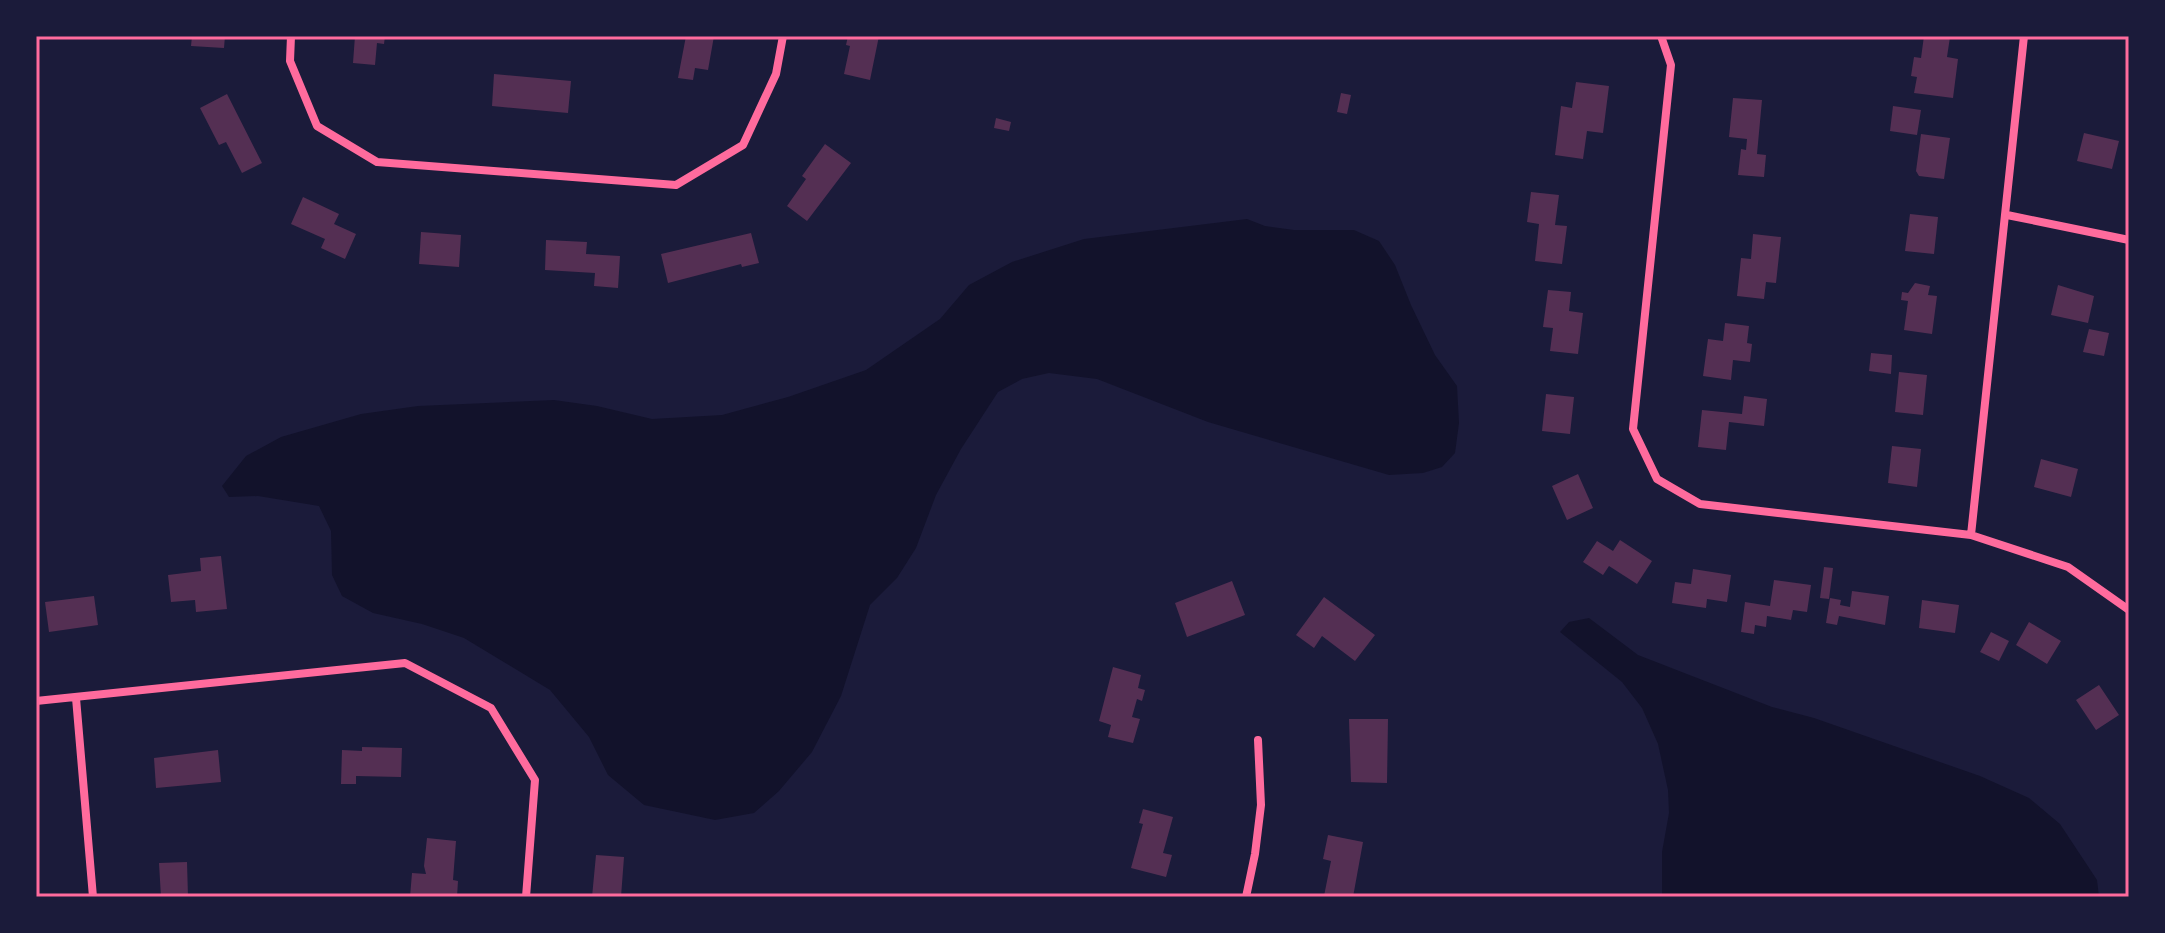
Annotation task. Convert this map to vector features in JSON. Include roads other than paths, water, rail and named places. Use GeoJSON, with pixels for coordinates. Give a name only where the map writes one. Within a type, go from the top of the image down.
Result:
{"type":"FeatureCollection","features":[{"type":"Feature","properties":{"kind":"street"},"geometry":{"type":"LineString","coordinates":[[291,36],[290,61],[317,126],[377,162],[676,185],[743,145],[776,74],[783,36]]}},
{"type":"Feature","properties":{"kind":"street"},"geometry":{"type":"LineString","coordinates":[[1661,36],[1671,65],[1633,429],[1657,479],[1700,504],[1971,535],[2068,567],[2129,610]]}},
{"type":"Feature","properties":{"kind":"street"},"geometry":{"type":"LineString","coordinates":[[1971,535],[2024,36]]}},
{"type":"Feature","properties":{"kind":"street"},"geometry":{"type":"LineString","coordinates":[[2007,215],[2129,240]]}},
{"type":"Feature","properties":{"kind":"street"},"geometry":{"type":"LineString","coordinates":[[36,701],[405,663],[491,708],[535,780],[526,897]]}},
{"type":"Feature","properties":{"kind":"street"},"geometry":{"type":"LineString","coordinates":[[76,698],[93,897]]}},
{"type":"Feature","properties":{"kind":"street"},"geometry":{"type":"LineString","coordinates":[[1246,897],[1261,805],[1258,740]]}}]}
